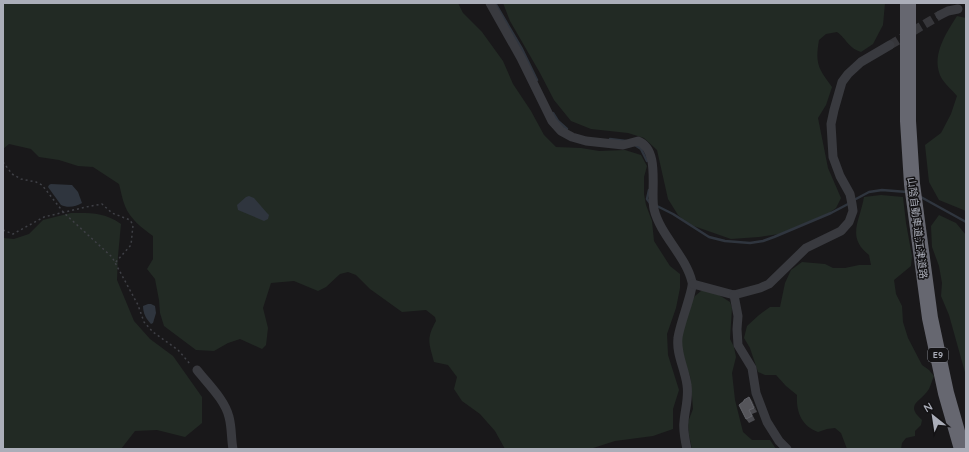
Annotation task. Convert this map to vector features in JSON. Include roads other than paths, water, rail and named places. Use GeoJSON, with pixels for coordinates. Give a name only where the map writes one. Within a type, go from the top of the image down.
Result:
{"type":"FeatureCollection","features":[{"type":"Feature","properties":{"kind":"highway","name":"山陰自動車道;江津道路"},"geometry":{"type":"LineString","coordinates":[[908,3],[908,121],[912,184],[930,318],[943,378],[962,449]]}},
{"type":"Feature","properties":{"kind":"street"},"geometry":{"type":"LineString","coordinates":[[490,3],[521,58],[552,121],[561,131],[572,137],[586,141],[640,142],[644,145],[651,158],[654,182],[654,205],[663,228],[688,271],[693,284],[678,336],[677,349],[687,386],[687,403],[684,422],[687,449]]}},
{"type":"Feature","properties":{"kind":"street"},"geometry":{"type":"LineString","coordinates":[[940,15],[948,11],[958,9]]}},
{"type":"Feature","properties":{"kind":"street"},"geometry":{"type":"LineString","coordinates":[[693,284],[734,295],[760,288],[769,284],[806,248],[841,231],[849,222],[852,211],[852,201],[833,157],[831,124],[834,110],[842,82],[848,74],[861,62],[890,45]]}},
{"type":"Feature","properties":{"kind":"street"},"geometry":{"type":"LineString","coordinates":[[734,295],[738,316],[738,345],[752,368],[756,393],[767,422],[779,441],[787,449]]}},
{"type":"Feature","properties":{"kind":"street"},"geometry":{"type":"LineString","coordinates":[[197,370],[228,412],[231,424],[233,449]]}},
{"type":"Feature","properties":{"kind":"waterway"},"geometry":{"type":"LineString","coordinates":[[495,3],[522,49],[537,80]]}},
{"type":"Feature","properties":{"kind":"waterway"},"geometry":{"type":"LineString","coordinates":[[553,113],[558,121],[567,129]]}},
{"type":"Feature","properties":{"kind":"waterway"},"geometry":{"type":"LineString","coordinates":[[610,139],[626,141]]}},
{"type":"Feature","properties":{"kind":"waterway"},"geometry":{"type":"LineString","coordinates":[[635,145],[641,149],[647,161]]}},
{"type":"Feature","properties":{"kind":"waterway"},"geometry":{"type":"LineString","coordinates":[[649,190],[647,199],[650,203]]}},
{"type":"Feature","properties":{"kind":"waterway"},"geometry":{"type":"LineString","coordinates":[[854,200],[869,192],[882,190],[907,192]]}},
{"type":"Feature","properties":{"kind":"waterway"},"geometry":{"type":"LineString","coordinates":[[919,196],[966,222]]}},
{"type":"Feature","properties":{"kind":"waterway"},"geometry":{"type":"LineString","coordinates":[[657,206],[673,214],[709,237],[725,241],[750,243],[763,241],[774,237],[831,213],[850,203]]}},
{"type":"Feature","properties":{"kind":"tunnel"},"geometry":{"type":"LineString","coordinates":[[890,45],[940,15]]}}]}
